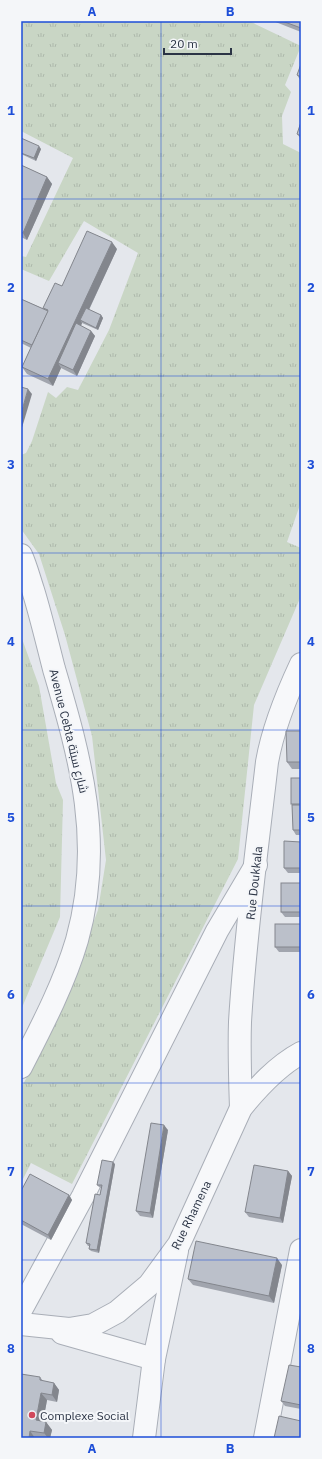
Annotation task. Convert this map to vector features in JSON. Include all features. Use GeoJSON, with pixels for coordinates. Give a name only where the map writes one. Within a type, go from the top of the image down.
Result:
{"type":"FeatureCollection","features":[{"type":"Feature","properties":{"kind":"street","name":"Avenue Cebta شارع سبتة"},"geometry":{"type":"LineString","coordinates":[[21,555],[38,606],[78,758],[84,789],[89,840],[85,898],[77,940],[57,994],[21,1067]]}},
{"type":"Feature","properties":{"kind":"street","name":"Rue Doukkala"},"geometry":{"type":"LineString","coordinates":[[241,1108],[240,1023],[269,751],[278,718],[301,664]]}},
{"type":"Feature","properties":{"kind":"street"},"geometry":{"type":"LineString","coordinates":[[21,1310],[83,1196],[217,931],[256,865]]}},
{"type":"Feature","properties":{"kind":"street","name":"Rue Rhamena"},"geometry":{"type":"LineString","coordinates":[[31,1326],[69,1328],[93,1325],[117,1312],[149,1285],[179,1244],[241,1108],[255,1090],[273,1073],[301,1053]]}},
{"type":"Feature","properties":{"kind":"street"},"geometry":{"type":"LineString","coordinates":[[144,1438],[154,1359],[179,1244]]}},
{"type":"Feature","properties":{"kind":"street"},"geometry":{"type":"LineString","coordinates":[[265,1438],[301,1250]]}},
{"type":"Feature","properties":{"kind":"street"},"geometry":{"type":"LineString","coordinates":[[31,1326],[154,1359]]}},
{"type":"Feature","properties":{"kind":"green space"},"geometry":{"type":"Polygon","coordinates":[[[21,21],[249,21],[301,46],[285,85],[291,92],[282,116],[283,144],[301,153],[301,502],[287,542],[301,548],[301,596],[254,705],[238,859],[72,1184],[31,1163],[21,1183],[21,1088],[40,1053],[77,966],[98,910],[106,860],[92,736],[65,635],[39,554],[21,529],[21,455],[26,453],[32,441],[48,392],[56,398],[67,387],[78,390],[109,330],[138,253],[84,221],[49,281],[21,269],[21,256],[26,257],[73,158],[21,131],[21,21]]]}},
{"type":"Feature","properties":{"kind":"green space"},"geometry":{"type":"Polygon","coordinates":[[[21,636],[39,686],[56,783],[63,800],[60,917],[21,1010],[21,636]]]}},
{"type":"Feature","properties":{"kind":"building"},"geometry":{"type":"Polygon","coordinates":[[[282,21],[301,21],[301,28],[282,21]]]}},
{"type":"Feature","properties":{"kind":"building"},"geometry":{"type":"Polygon","coordinates":[[[301,64],[301,77],[297,75],[301,64]]]}},
{"type":"Feature","properties":{"kind":"building"},"geometry":{"type":"Polygon","coordinates":[[[301,122],[301,136],[297,134],[301,122]]]}},
{"type":"Feature","properties":{"kind":"building"},"geometry":{"type":"Polygon","coordinates":[[[21,138],[39,146],[34,158],[21,153],[21,138]]]}},
{"type":"Feature","properties":{"kind":"building"},"geometry":{"type":"Polygon","coordinates":[[[21,165],[47,177],[23,233],[21,232],[21,165]]]}},
{"type":"Feature","properties":{"kind":"building"},"geometry":{"type":"Polygon","coordinates":[[[87,231],[112,242],[48,379],[22,367],[48,310],[43,308],[55,283],[62,286],[87,231]]]}},
{"type":"Feature","properties":{"kind":"building"},"geometry":{"type":"Polygon","coordinates":[[[21,299],[48,311],[32,345],[21,340],[21,299]]]}},
{"type":"Feature","properties":{"kind":"building"},"geometry":{"type":"Polygon","coordinates":[[[86,308],[101,315],[96,328],[80,320],[86,308]]]}},
{"type":"Feature","properties":{"kind":"building"},"geometry":{"type":"Polygon","coordinates":[[[76,323],[91,331],[73,370],[58,363],[76,323]]]}},
{"type":"Feature","properties":{"kind":"building"},"geometry":{"type":"Polygon","coordinates":[[[21,387],[28,389],[21,414],[21,387]]]}},
{"type":"Feature","properties":{"kind":"building"},"geometry":{"type":"Polygon","coordinates":[[[286,731],[301,731],[301,762],[287,762],[286,731]]]}},
{"type":"Feature","properties":{"kind":"building"},"geometry":{"type":"Polygon","coordinates":[[[291,778],[301,778],[301,804],[291,804],[291,778]]]}},
{"type":"Feature","properties":{"kind":"building"},"geometry":{"type":"Polygon","coordinates":[[[292,805],[301,805],[301,830],[293,830],[292,805]]]}},
{"type":"Feature","properties":{"kind":"building"},"geometry":{"type":"Polygon","coordinates":[[[284,841],[301,842],[301,868],[284,868],[284,841]]]}},
{"type":"Feature","properties":{"kind":"building"},"geometry":{"type":"Polygon","coordinates":[[[281,883],[301,883],[301,912],[281,912],[281,883]]]}},
{"type":"Feature","properties":{"kind":"building"},"geometry":{"type":"Polygon","coordinates":[[[275,924],[301,924],[301,947],[275,947],[275,924]]]}},
{"type":"Feature","properties":{"kind":"building"},"geometry":{"type":"Polygon","coordinates":[[[151,1123],[164,1125],[150,1213],[136,1211],[151,1123]]]}},
{"type":"Feature","properties":{"kind":"building"},"geometry":{"type":"Polygon","coordinates":[[[102,1160],[113,1162],[97,1250],[89,1249],[90,1244],[86,1243],[95,1194],[100,1195],[102,1185],[97,1185],[102,1160]]]}},
{"type":"Feature","properties":{"kind":"building"},"geometry":{"type":"Polygon","coordinates":[[[254,1165],[288,1171],[280,1218],[245,1212],[254,1165]]]}},
{"type":"Feature","properties":{"kind":"building"},"geometry":{"type":"Polygon","coordinates":[[[30,1174],[69,1195],[48,1235],[21,1220],[21,1191],[30,1174]]]}},
{"type":"Feature","properties":{"kind":"building"},"geometry":{"type":"Polygon","coordinates":[[[196,1241],[277,1258],[269,1296],[188,1279],[196,1241]]]}},
{"type":"Feature","properties":{"kind":"building"},"geometry":{"type":"Polygon","coordinates":[[[289,1365],[301,1367],[301,1405],[281,1401],[289,1365]]]}},
{"type":"Feature","properties":{"kind":"building","name":"Complexe Social"},"geometry":{"type":"Polygon","coordinates":[[[21,1374],[40,1377],[40,1380],[54,1383],[52,1395],[41,1393],[36,1420],[46,1422],[44,1433],[30,1431],[29,1438],[21,1438],[21,1374]]]}},
{"type":"Feature","properties":{"kind":"building"},"geometry":{"type":"Polygon","coordinates":[[[279,1416],[301,1421],[301,1438],[274,1438],[279,1416]]]}},
{"type":"Feature","properties":{"kind":"place","name":"Complexe Social"},"geometry":{"type":"Point","coordinates":[32,1415]}}]}
